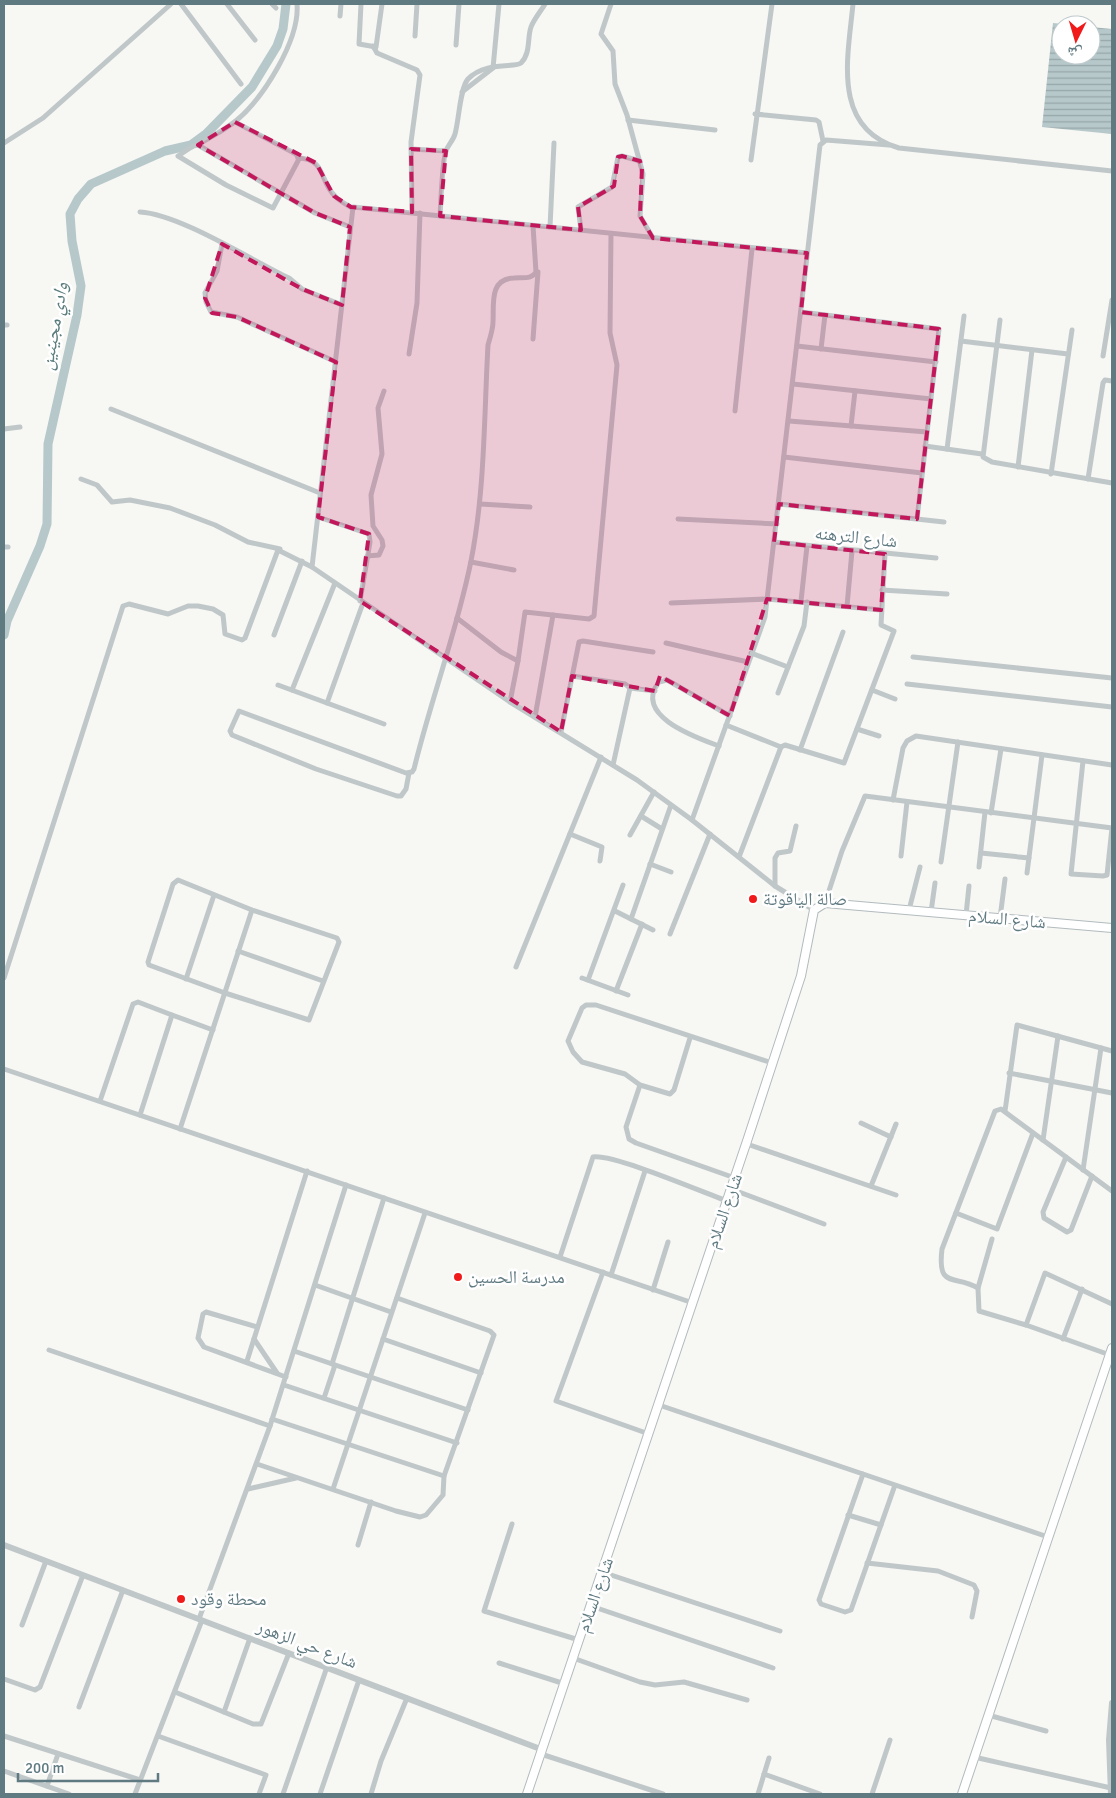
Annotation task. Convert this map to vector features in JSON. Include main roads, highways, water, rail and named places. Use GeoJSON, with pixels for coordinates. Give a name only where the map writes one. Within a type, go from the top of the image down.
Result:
{"type":"FeatureCollection","features":[{"type":"Feature","properties":{"kind":"main road","name":"شارع السلام"},"geometry":{"type":"LineString","coordinates":[[527,1794],[732,1189],[804,963],[814,910],[825,903],[1112,928]]}},
{"type":"Feature","properties":{"kind":"main road"},"geometry":{"type":"LineString","coordinates":[[962,1794],[1111,1351]]}},
{"type":"Feature","properties":{"kind":"waterway","name":"وادي مجينين"},"geometry":{"type":"LineString","coordinates":[[4,635],[7,621],[40,546],[47,524],[48,444],[77,315],[81,286],[72,241],[70,214],[78,199],[91,184],[165,151],[191,145],[206,134],[252,87],[277,46],[283,29],[286,4]]}},
{"type":"Feature","properties":{"kind":"place","name":"صالة الياقوتة"},"geometry":{"type":"Point","coordinates":[753,899]}},
{"type":"Feature","properties":{"kind":"place","name":"مدرسة الحسين"},"geometry":{"type":"Point","coordinates":[458,1277]}},
{"type":"Feature","properties":{"kind":"place","name":"محطة وقود"},"geometry":{"type":"Point","coordinates":[181,1599]}}]}
